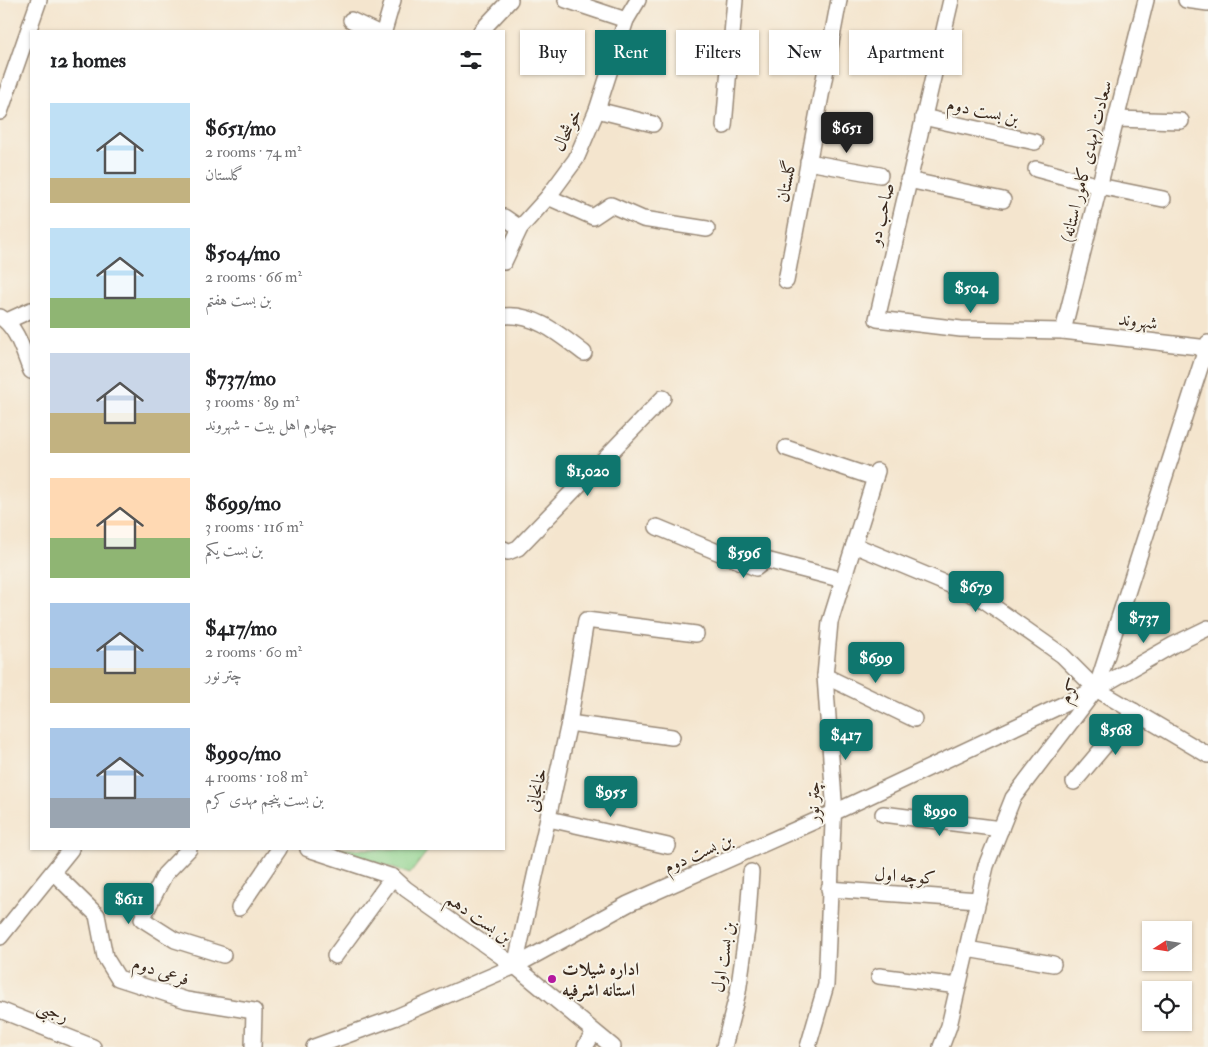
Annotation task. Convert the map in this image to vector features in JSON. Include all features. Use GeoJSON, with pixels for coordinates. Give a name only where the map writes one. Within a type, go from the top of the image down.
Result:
{"type":"FeatureCollection","features":[{"type":"Feature","properties":{"kind":"street"},"geometry":{"type":"LineString","coordinates":[[1,108],[39,0]]}},
{"type":"Feature","properties":{"kind":"street"},"geometry":{"type":"LineString","coordinates":[[384,30],[393,0]]}},
{"type":"Feature","properties":{"kind":"street"},"geometry":{"type":"LineString","coordinates":[[482,30],[510,0]]}},
{"type":"Feature","properties":{"kind":"street"},"geometry":{"type":"LineString","coordinates":[[566,0],[626,20]]}},
{"type":"Feature","properties":{"kind":"street","name":"خوشحال"},"geometry":{"type":"LineString","coordinates":[[505,260],[520,228],[548,197],[576,159],[597,110],[626,20],[638,0]]}},
{"type":"Feature","properties":{"kind":"street"},"geometry":{"type":"LineString","coordinates":[[724,126],[734,0]]}},
{"type":"Feature","properties":{"kind":"street","name":"گلستان"},"geometry":{"type":"LineString","coordinates":[[786,281],[839,0]]}},
{"type":"Feature","properties":{"kind":"street","name":"صاحب دو"},"geometry":{"type":"LineString","coordinates":[[877,319],[951,0]]}},
{"type":"Feature","properties":{"kind":"street","name":"سعادت (مهدی کامور استانه)"},"geometry":{"type":"LineString","coordinates":[[1063,331],[1146,0]]}},
{"type":"Feature","properties":{"kind":"street"},"geometry":{"type":"LineString","coordinates":[[1186,0],[1208,3]]}},
{"type":"Feature","properties":{"kind":"street"},"geometry":{"type":"LineString","coordinates":[[351,20],[372,30]]}},
{"type":"Feature","properties":{"kind":"street"},"geometry":{"type":"LineString","coordinates":[[597,110],[653,124]]}},
{"type":"Feature","properties":{"kind":"street","name":"بن بست دوم"},"geometry":{"type":"LineString","coordinates":[[923,117],[1035,142]]}},
{"type":"Feature","properties":{"kind":"street"},"geometry":{"type":"LineString","coordinates":[[1116,119],[1181,121]]}},
{"type":"Feature","properties":{"kind":"street"},"geometry":{"type":"LineString","coordinates":[[808,162],[880,176]]}},
{"type":"Feature","properties":{"kind":"street"},"geometry":{"type":"LineString","coordinates":[[1036,169],[1099,186],[1163,199]]}},
{"type":"Feature","properties":{"kind":"street"},"geometry":{"type":"LineString","coordinates":[[908,180],[1003,200]]}},
{"type":"Feature","properties":{"kind":"street"},"geometry":{"type":"LineString","coordinates":[[548,197],[593,217],[611,205],[643,219],[707,230]]}},
{"type":"Feature","properties":{"kind":"street"},"geometry":{"type":"LineString","coordinates":[[505,218],[520,228]]}},
{"type":"Feature","properties":{"kind":"street"},"geometry":{"type":"LineString","coordinates":[[30,310],[3,319],[16,337],[30,369]]}},
{"type":"Feature","properties":{"kind":"street"},"geometry":{"type":"LineString","coordinates":[[505,316],[516,315],[533,320],[552,330],[584,353]]}},
{"type":"Feature","properties":{"kind":"street","name":"شهروند"},"geometry":{"type":"LineString","coordinates":[[877,319],[962,329],[1063,331],[1208,346]]}},
{"type":"Feature","properties":{"kind":"street","name":"کرم"},"geometry":{"type":"LineString","coordinates":[[941,1047],[949,1026],[986,866],[1013,798],[1096,689],[1208,346]]}},
{"type":"Feature","properties":{"kind":"street"},"geometry":{"type":"LineString","coordinates":[[505,550],[508,552],[518,548],[663,398]]}},
{"type":"Feature","properties":{"kind":"street","name":"چتر نور"},"geometry":{"type":"LineString","coordinates":[[786,448],[876,474],[830,622],[825,676],[834,800],[826,984],[808,1047]]}},
{"type":"Feature","properties":{"kind":"street"},"geometry":{"type":"LineString","coordinates":[[657,527],[756,568],[766,560],[843,580]]}},
{"type":"Feature","properties":{"kind":"street"},"geometry":{"type":"LineString","coordinates":[[854,545],[981,598],[1062,655],[1096,689],[1208,755]]}},
{"type":"Feature","properties":{"kind":"street","name":"خانجانی"},"geometry":{"type":"LineString","coordinates":[[515,966],[569,723],[586,620],[696,634]]}},
{"type":"Feature","properties":{"kind":"street","name":"بن بست دوم"},"geometry":{"type":"LineString","coordinates":[[314,1047],[394,1018],[515,966],[628,904],[833,813],[1096,689],[1173,645],[1208,628]]}},
{"type":"Feature","properties":{"kind":"street"},"geometry":{"type":"LineString","coordinates":[[825,676],[914,719]]}},
{"type":"Feature","properties":{"kind":"street"},"geometry":{"type":"LineString","coordinates":[[1074,782],[1134,712]]}},
{"type":"Feature","properties":{"kind":"street"},"geometry":{"type":"LineString","coordinates":[[569,723],[672,737]]}},
{"type":"Feature","properties":{"kind":"street"},"geometry":{"type":"LineString","coordinates":[[883,814],[1001,829]]}},
{"type":"Feature","properties":{"kind":"street"},"geometry":{"type":"LineString","coordinates":[[549,819],[668,846]]}},
{"type":"Feature","properties":{"kind":"street"},"geometry":{"type":"LineString","coordinates":[[0,937],[71,850]]}},
{"type":"Feature","properties":{"kind":"street"},"geometry":{"type":"LineString","coordinates":[[188,850],[164,874],[142,919],[175,940],[223,955]]}},
{"type":"Feature","properties":{"kind":"street"},"geometry":{"type":"LineString","coordinates":[[239,908],[278,850]]}},
{"type":"Feature","properties":{"kind":"street","name":"بن بست دهم"},"geometry":{"type":"LineString","coordinates":[[311,850],[393,877],[406,889],[515,966],[613,1047]]}},
{"type":"Feature","properties":{"kind":"street","name":"فرعی دوم"},"geometry":{"type":"LineString","coordinates":[[53,872],[96,915],[105,957],[118,978],[186,1000],[254,1011],[253,1047]]}},
{"type":"Feature","properties":{"kind":"street","name":"بن بست اول"},"geometry":{"type":"LineString","coordinates":[[724,1047],[738,992],[747,929],[751,872]]}},
{"type":"Feature","properties":{"kind":"street"},"geometry":{"type":"LineString","coordinates":[[335,956],[393,877]]}},
{"type":"Feature","properties":{"kind":"street","name":"کوچه اول"},"geometry":{"type":"LineString","coordinates":[[829,889],[978,900]]}},
{"type":"Feature","properties":{"kind":"street"},"geometry":{"type":"LineString","coordinates":[[967,949],[1053,964]]}},
{"type":"Feature","properties":{"kind":"street"},"geometry":{"type":"LineString","coordinates":[[879,976],[958,986]]}},
{"type":"Feature","properties":{"kind":"street","name":"رجبی"},"geometry":{"type":"LineString","coordinates":[[0,1010],[93,1047]]}},
{"type":"Feature","properties":{"kind":"street"},"geometry":{"type":"LineString","coordinates":[[584,1047],[594,1032]]}},
{"type":"Feature","properties":{"kind":"green space"},"geometry":{"type":"Polygon","coordinates":[[[337,850],[428,850],[410,874],[337,850]]]}},
{"type":"Feature","properties":{"kind":"place","name":"اداره شیلات استانه اشرفیه"},"geometry":{"type":"Point","coordinates":[552,979]}}]}
